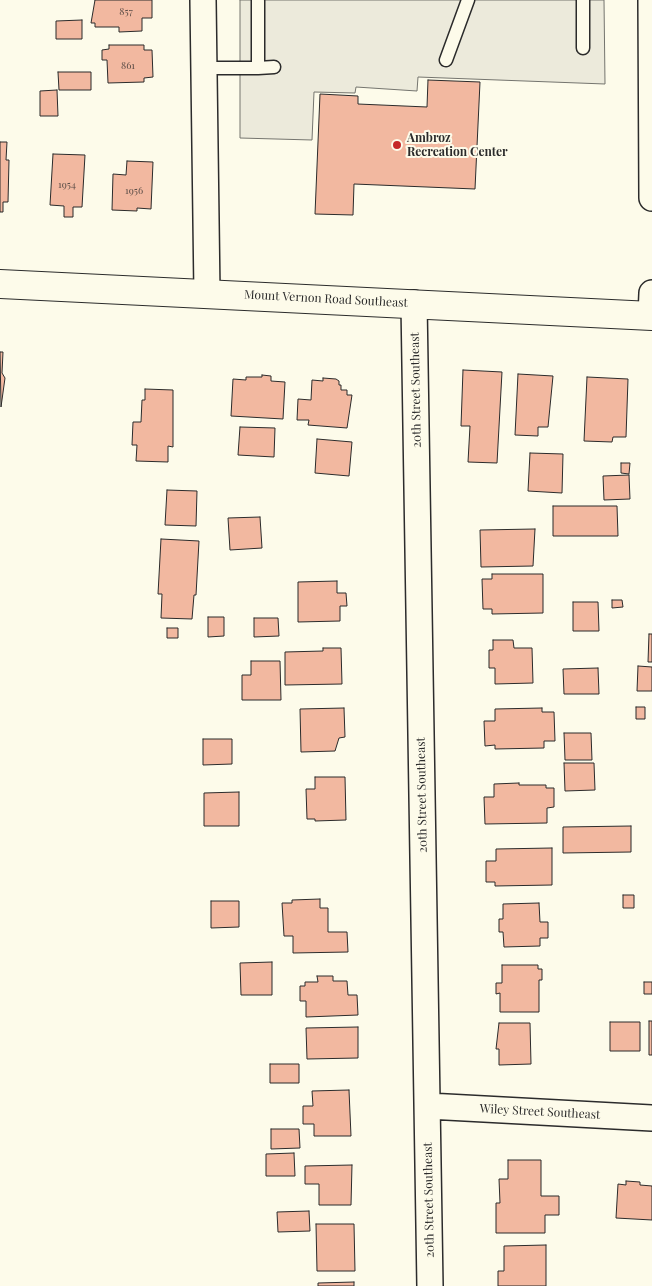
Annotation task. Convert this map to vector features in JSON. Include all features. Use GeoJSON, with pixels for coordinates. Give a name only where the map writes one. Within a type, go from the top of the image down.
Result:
{"type":"FeatureCollection","features":[{"type":"Feature","properties":{"kind":"main road","name":"Mount Vernon Road Southeast"},"geometry":{"type":"LineString","coordinates":[[0,284],[652,316]]}},
{"type":"Feature","properties":{"kind":"street"},"geometry":{"type":"LineString","coordinates":[[203,0],[207,293]]}},
{"type":"Feature","properties":{"kind":"street"},"geometry":{"type":"LineString","coordinates":[[651,0],[652,198]]}},
{"type":"Feature","properties":{"kind":"street"},"geometry":{"type":"LineString","coordinates":[[652,293],[652,316]]}},
{"type":"Feature","properties":{"kind":"street","name":"20th Street Southeast"},"geometry":{"type":"LineString","coordinates":[[414,303],[430,1286]]}},
{"type":"Feature","properties":{"kind":"street","name":"Wiley Street Southeast"},"geometry":{"type":"LineString","coordinates":[[428,1106],[652,1118]]}},
{"type":"Feature","properties":{"kind":"lane"},"geometry":{"type":"LineString","coordinates":[[446,60],[468,0]]}},
{"type":"Feature","properties":{"kind":"lane"},"geometry":{"type":"LineString","coordinates":[[583,0],[583,48]]}},
{"type":"Feature","properties":{"kind":"lane"},"geometry":{"type":"LineString","coordinates":[[258,1],[258,68]]}},
{"type":"Feature","properties":{"kind":"lane"},"geometry":{"type":"LineString","coordinates":[[204,68],[274,67]]}},
{"type":"Feature","properties":{"kind":"shaded area"},"geometry":{"type":"Polygon","coordinates":[[[240,0],[604,0],[605,84],[418,77],[417,91],[356,87],[355,93],[314,92],[312,140],[240,138],[240,0]]]}},
{"type":"Feature","properties":{"kind":"building"},"geometry":{"type":"Polygon","coordinates":[[[95,0],[152,0],[152,18],[142,18],[142,31],[119,32],[119,27],[95,27],[95,23],[91,23],[95,0]]]}},
{"type":"Feature","properties":{"kind":"building"},"geometry":{"type":"Polygon","coordinates":[[[82,20],[82,39],[56,39],[56,21],[82,20]]]}},
{"type":"Feature","properties":{"kind":"building"},"geometry":{"type":"Polygon","coordinates":[[[109,45],[144,45],[144,50],[152,50],[153,77],[144,78],[144,82],[108,83],[107,60],[102,60],[102,50],[109,49],[109,45]]]}},
{"type":"Feature","properties":{"kind":"building"},"geometry":{"type":"Polygon","coordinates":[[[58,72],[91,72],[91,90],[59,90],[58,72]]]}},
{"type":"Feature","properties":{"kind":"building","name":"Ambroz Recreation Center"},"geometry":{"type":"Polygon","coordinates":[[[428,80],[480,82],[475,189],[354,184],[353,215],[315,214],[320,94],[358,96],[358,104],[427,107],[428,80]]]}},
{"type":"Feature","properties":{"kind":"building"},"geometry":{"type":"Polygon","coordinates":[[[57,90],[58,116],[40,116],[40,91],[57,90]]]}},
{"type":"Feature","properties":{"kind":"building"},"geometry":{"type":"Polygon","coordinates":[[[0,142],[7,142],[6,160],[9,160],[8,202],[3,202],[3,212],[0,212],[0,142]]]}},
{"type":"Feature","properties":{"kind":"building"},"geometry":{"type":"Polygon","coordinates":[[[53,154],[85,155],[82,207],[73,207],[73,217],[64,217],[64,206],[50,205],[53,154]]]}},
{"type":"Feature","properties":{"kind":"building"},"geometry":{"type":"Polygon","coordinates":[[[127,161],[153,162],[151,209],[137,208],[137,211],[112,210],[113,174],[126,175],[127,161]]]}},
{"type":"Feature","properties":{"kind":"building"},"geometry":{"type":"Polygon","coordinates":[[[0,352],[3,352],[2,373],[5,378],[1,407],[0,352]]]}},
{"type":"Feature","properties":{"kind":"building"},"geometry":{"type":"Polygon","coordinates":[[[463,370],[502,372],[497,463],[468,462],[470,426],[461,426],[463,370]]]}},
{"type":"Feature","properties":{"kind":"building"},"geometry":{"type":"Polygon","coordinates":[[[518,374],[553,376],[548,427],[538,427],[538,436],[515,435],[518,374]]]}},
{"type":"Feature","properties":{"kind":"building"},"geometry":{"type":"Polygon","coordinates":[[[262,375],[271,376],[271,381],[285,382],[283,419],[231,416],[233,379],[246,380],[246,377],[262,377],[262,375]]]}},
{"type":"Feature","properties":{"kind":"building"},"geometry":{"type":"Polygon","coordinates":[[[587,377],[628,379],[626,437],[613,437],[612,442],[584,441],[587,377]]]}},
{"type":"Feature","properties":{"kind":"building"},"geometry":{"type":"Polygon","coordinates":[[[323,378],[336,379],[339,381],[339,385],[341,385],[341,390],[347,390],[347,395],[352,395],[347,428],[308,425],[309,420],[297,420],[298,399],[311,400],[312,380],[323,381],[323,378]]]}},
{"type":"Feature","properties":{"kind":"building"},"geometry":{"type":"Polygon","coordinates":[[[145,389],[173,390],[173,447],[168,446],[168,462],[136,461],[137,445],[132,445],[133,422],[141,422],[142,400],[145,400],[145,389]]]}},
{"type":"Feature","properties":{"kind":"building"},"geometry":{"type":"Polygon","coordinates":[[[240,427],[275,428],[274,457],[238,455],[240,427]]]}},
{"type":"Feature","properties":{"kind":"building"},"geometry":{"type":"Polygon","coordinates":[[[317,439],[352,442],[349,476],[315,473],[317,439]]]}},
{"type":"Feature","properties":{"kind":"building"},"geometry":{"type":"Polygon","coordinates":[[[530,453],[563,454],[562,493],[528,491],[530,453]]]}},
{"type":"Feature","properties":{"kind":"building"},"geometry":{"type":"Polygon","coordinates":[[[621,463],[630,463],[629,474],[621,473],[621,463]]]}},
{"type":"Feature","properties":{"kind":"building"},"geometry":{"type":"Polygon","coordinates":[[[629,475],[630,499],[604,500],[603,476],[629,475]]]}},
{"type":"Feature","properties":{"kind":"building"},"geometry":{"type":"Polygon","coordinates":[[[167,490],[197,491],[196,526],[165,525],[167,490]]]}},
{"type":"Feature","properties":{"kind":"building"},"geometry":{"type":"Polygon","coordinates":[[[553,506],[617,506],[618,536],[553,536],[553,506]]]}},
{"type":"Feature","properties":{"kind":"building"},"geometry":{"type":"Polygon","coordinates":[[[260,517],[262,548],[230,550],[228,518],[260,517]]]}},
{"type":"Feature","properties":{"kind":"building"},"geometry":{"type":"Polygon","coordinates":[[[535,529],[533,566],[481,567],[480,530],[535,529]]]}},
{"type":"Feature","properties":{"kind":"building"},"geometry":{"type":"Polygon","coordinates":[[[161,539],[199,541],[196,595],[194,595],[192,619],[161,618],[162,594],[158,594],[161,539]]]}},
{"type":"Feature","properties":{"kind":"building"},"geometry":{"type":"Polygon","coordinates":[[[492,574],[543,574],[543,613],[492,614],[492,609],[483,609],[482,579],[492,579],[492,574]]]}},
{"type":"Feature","properties":{"kind":"building"},"geometry":{"type":"Polygon","coordinates":[[[337,581],[337,593],[346,593],[347,606],[340,606],[340,621],[298,622],[298,582],[337,581]]]}},
{"type":"Feature","properties":{"kind":"building"},"geometry":{"type":"Polygon","coordinates":[[[612,600],[622,600],[623,607],[612,608],[612,600]]]}},
{"type":"Feature","properties":{"kind":"building"},"geometry":{"type":"Polygon","coordinates":[[[573,602],[598,602],[599,631],[573,631],[573,602]]]}},
{"type":"Feature","properties":{"kind":"building"},"geometry":{"type":"Polygon","coordinates":[[[208,617],[224,617],[224,636],[208,637],[208,617]]]}},
{"type":"Feature","properties":{"kind":"building"},"geometry":{"type":"Polygon","coordinates":[[[254,618],[278,618],[279,636],[254,637],[254,618]]]}},
{"type":"Feature","properties":{"kind":"building"},"geometry":{"type":"Polygon","coordinates":[[[167,628],[178,628],[178,638],[167,638],[167,628]]]}},
{"type":"Feature","properties":{"kind":"building"},"geometry":{"type":"Polygon","coordinates":[[[649,634],[652,634],[652,662],[648,662],[649,634]]]}},
{"type":"Feature","properties":{"kind":"building"},"geometry":{"type":"Polygon","coordinates":[[[493,640],[513,640],[514,648],[532,648],[533,683],[495,684],[495,668],[489,668],[489,650],[493,650],[493,640]]]}},
{"type":"Feature","properties":{"kind":"building"},"geometry":{"type":"Polygon","coordinates":[[[323,648],[341,648],[342,684],[285,685],[285,652],[323,651],[323,648]]]}},
{"type":"Feature","properties":{"kind":"building"},"geometry":{"type":"Polygon","coordinates":[[[251,661],[280,661],[281,700],[242,700],[242,675],[251,675],[251,661]]]}},
{"type":"Feature","properties":{"kind":"building"},"geometry":{"type":"Polygon","coordinates":[[[638,666],[652,667],[652,691],[637,691],[638,666]]]}},
{"type":"Feature","properties":{"kind":"building"},"geometry":{"type":"Polygon","coordinates":[[[598,668],[599,694],[564,694],[563,669],[598,668]]]}},
{"type":"Feature","properties":{"kind":"building"},"geometry":{"type":"Polygon","coordinates":[[[636,707],[645,707],[645,719],[636,719],[636,707]]]}},
{"type":"Feature","properties":{"kind":"building"},"geometry":{"type":"Polygon","coordinates":[[[344,708],[345,737],[339,738],[335,751],[301,752],[300,709],[344,708]]]}},
{"type":"Feature","properties":{"kind":"building"},"geometry":{"type":"Polygon","coordinates":[[[542,708],[542,712],[554,712],[555,741],[544,741],[544,748],[495,749],[495,745],[485,746],[484,721],[495,721],[495,709],[542,708]]]}},
{"type":"Feature","properties":{"kind":"building"},"geometry":{"type":"Polygon","coordinates":[[[564,733],[591,733],[592,760],[565,760],[564,733]]]}},
{"type":"Feature","properties":{"kind":"building"},"geometry":{"type":"Polygon","coordinates":[[[203,739],[232,739],[232,764],[203,765],[203,739]]]}},
{"type":"Feature","properties":{"kind":"building"},"geometry":{"type":"Polygon","coordinates":[[[564,763],[594,763],[595,790],[565,791],[564,763]]]}},
{"type":"Feature","properties":{"kind":"building"},"geometry":{"type":"Polygon","coordinates":[[[315,777],[345,777],[346,820],[315,821],[315,819],[307,819],[306,789],[315,789],[315,777]]]}},
{"type":"Feature","properties":{"kind":"building"},"geometry":{"type":"Polygon","coordinates":[[[519,783],[519,785],[546,785],[546,788],[554,788],[554,807],[547,808],[547,823],[485,824],[484,797],[494,797],[494,784],[519,783]]]}},
{"type":"Feature","properties":{"kind":"building"},"geometry":{"type":"Polygon","coordinates":[[[239,792],[239,826],[204,826],[204,793],[239,792]]]}},
{"type":"Feature","properties":{"kind":"building"},"geometry":{"type":"Polygon","coordinates":[[[631,826],[631,852],[563,853],[563,827],[631,826]]]}},
{"type":"Feature","properties":{"kind":"building"},"geometry":{"type":"Polygon","coordinates":[[[552,848],[552,885],[495,886],[495,882],[486,882],[486,861],[496,861],[496,849],[552,848]]]}},
{"type":"Feature","properties":{"kind":"building"},"geometry":{"type":"Polygon","coordinates":[[[623,895],[634,895],[634,908],[623,908],[623,895]]]}},
{"type":"Feature","properties":{"kind":"building"},"geometry":{"type":"Polygon","coordinates":[[[320,899],[320,908],[328,908],[328,932],[347,932],[348,952],[293,953],[293,936],[284,936],[282,903],[292,903],[292,900],[320,899]]]}},
{"type":"Feature","properties":{"kind":"building"},"geometry":{"type":"Polygon","coordinates":[[[211,901],[239,901],[239,927],[211,928],[211,901]]]}},
{"type":"Feature","properties":{"kind":"building"},"geometry":{"type":"Polygon","coordinates":[[[539,903],[540,922],[548,922],[548,938],[540,938],[540,946],[504,947],[503,932],[499,932],[499,919],[503,919],[503,904],[539,903]]]}},
{"type":"Feature","properties":{"kind":"building"},"geometry":{"type":"Polygon","coordinates":[[[272,962],[272,995],[241,995],[240,963],[272,962]]]}},
{"type":"Feature","properties":{"kind":"building"},"geometry":{"type":"Polygon","coordinates":[[[502,965],[538,965],[538,969],[542,969],[542,980],[539,980],[539,1012],[500,1012],[500,993],[496,994],[496,983],[502,983],[502,965]]]}},
{"type":"Feature","properties":{"kind":"building"},"geometry":{"type":"Polygon","coordinates":[[[317,976],[333,976],[333,981],[347,981],[348,995],[357,995],[358,1015],[306,1017],[306,1001],[300,1001],[300,986],[305,986],[305,982],[318,982],[317,976]]]}},
{"type":"Feature","properties":{"kind":"building"},"geometry":{"type":"Polygon","coordinates":[[[644,982],[652,982],[652,994],[644,994],[644,982]]]}},
{"type":"Feature","properties":{"kind":"building"},"geometry":{"type":"Polygon","coordinates":[[[649,1021],[652,1021],[652,1055],[649,1055],[649,1021]]]}},
{"type":"Feature","properties":{"kind":"building"},"geometry":{"type":"Polygon","coordinates":[[[610,1022],[640,1022],[640,1051],[610,1051],[610,1022]]]}},
{"type":"Feature","properties":{"kind":"building"},"geometry":{"type":"Polygon","coordinates":[[[499,1023],[530,1023],[531,1064],[499,1065],[499,1049],[496,1049],[499,1023]]]}},
{"type":"Feature","properties":{"kind":"building"},"geometry":{"type":"Polygon","coordinates":[[[358,1027],[358,1058],[307,1059],[306,1028],[358,1027]]]}},
{"type":"Feature","properties":{"kind":"building"},"geometry":{"type":"Polygon","coordinates":[[[270,1064],[299,1064],[299,1083],[270,1083],[270,1064]]]}},
{"type":"Feature","properties":{"kind":"building"},"geometry":{"type":"Polygon","coordinates":[[[349,1090],[351,1136],[314,1136],[314,1124],[303,1124],[303,1106],[313,1106],[312,1091],[349,1090]]]}},
{"type":"Feature","properties":{"kind":"building"},"geometry":{"type":"Polygon","coordinates":[[[271,1129],[299,1129],[300,1148],[271,1149],[271,1129]]]}},
{"type":"Feature","properties":{"kind":"building"},"geometry":{"type":"Polygon","coordinates":[[[294,1153],[295,1176],[266,1176],[266,1154],[294,1153]]]}},
{"type":"Feature","properties":{"kind":"building"},"geometry":{"type":"Polygon","coordinates":[[[508,1160],[541,1160],[541,1196],[559,1196],[559,1215],[545,1215],[545,1233],[496,1233],[496,1203],[500,1203],[499,1179],[508,1179],[508,1160]]]}},
{"type":"Feature","properties":{"kind":"building"},"geometry":{"type":"Polygon","coordinates":[[[352,1165],[351,1205],[319,1205],[319,1184],[305,1184],[305,1166],[352,1165]]]}},
{"type":"Feature","properties":{"kind":"building"},"geometry":{"type":"Polygon","coordinates":[[[626,1181],[640,1182],[640,1185],[652,1186],[652,1220],[616,1218],[618,1184],[626,1185],[626,1181]]]}},
{"type":"Feature","properties":{"kind":"building"},"geometry":{"type":"Polygon","coordinates":[[[309,1211],[310,1231],[278,1232],[277,1212],[309,1211]]]}},
{"type":"Feature","properties":{"kind":"building"},"geometry":{"type":"Polygon","coordinates":[[[316,1224],[354,1224],[355,1271],[317,1271],[316,1224]]]}},
{"type":"Feature","properties":{"kind":"building"},"geometry":{"type":"Polygon","coordinates":[[[546,1245],[546,1286],[498,1286],[498,1271],[504,1271],[504,1246],[546,1245]]]}},
{"type":"Feature","properties":{"kind":"building"},"geometry":{"type":"Polygon","coordinates":[[[354,1282],[354,1286],[318,1286],[318,1283],[354,1282]]]}},
{"type":"Feature","properties":{"kind":"place","name":"Ambroz Recreation Center"},"geometry":{"type":"Point","coordinates":[397,145]}}]}
